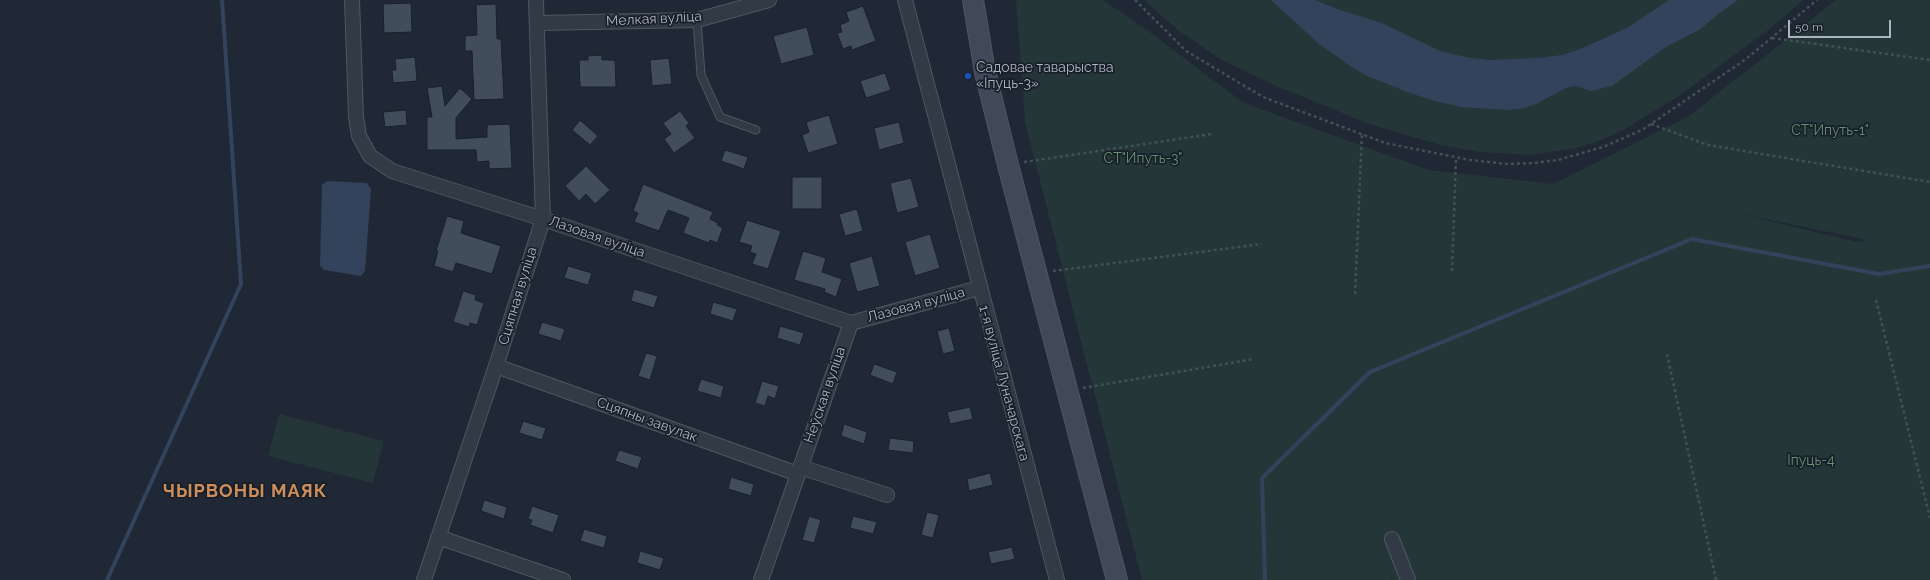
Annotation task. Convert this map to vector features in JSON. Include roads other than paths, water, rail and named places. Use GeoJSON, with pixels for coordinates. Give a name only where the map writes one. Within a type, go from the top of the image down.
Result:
{"type":"FeatureCollection","features":[{"type":"Feature","properties":{"kind":"street","name":"Лазовая вуліца"},"geometry":{"type":"LineString","coordinates":[[352,0],[356,117],[359,136],[370,156],[392,171],[542,219],[851,323],[979,288]]}},
{"type":"Feature","properties":{"kind":"street","name":"Сцяпная вуліца"},"geometry":{"type":"LineString","coordinates":[[424,580],[496,366],[542,219],[536,0]]}},
{"type":"Feature","properties":{"kind":"street","name":"Мелкая вуліца"},"geometry":{"type":"LineString","coordinates":[[537,23],[697,20],[769,0]]}},
{"type":"Feature","properties":{"kind":"street","name":"1-я вуліца Луначарскага"},"geometry":{"type":"LineString","coordinates":[[905,0],[1056,580]]}},
{"type":"Feature","properties":{"kind":"street"},"geometry":{"type":"LineString","coordinates":[[973,0],[985,72],[1008,165],[1066,391],[1117,580]]}},
{"type":"Feature","properties":{"kind":"street","name":"Неўская вуліца"},"geometry":{"type":"LineString","coordinates":[[761,580],[851,323]]}},
{"type":"Feature","properties":{"kind":"street","name":"Сцяпны завулак"},"geometry":{"type":"LineString","coordinates":[[496,366],[799,470]]}},
{"type":"Feature","properties":{"kind":"street"},"geometry":{"type":"LineString","coordinates":[[799,470],[887,495]]}},
{"type":"Feature","properties":{"kind":"street"},"geometry":{"type":"LineString","coordinates":[[438,537],[563,580]]}},
{"type":"Feature","properties":{"kind":"street"},"geometry":{"type":"LineString","coordinates":[[1392,538],[1408,580]]}},
{"type":"Feature","properties":{"kind":"lane"},"geometry":{"type":"LineString","coordinates":[[697,20],[700,75],[720,117],[756,130]]}},
{"type":"Feature","properties":{"kind":"water"},"geometry":{"type":"Polygon","coordinates":[[[1271,0],[1315,0],[1340,10],[1382,23],[1440,51],[1465,57],[1489,60],[1538,58],[1562,55],[1580,49],[1627,28],[1669,0],[1738,0],[1699,30],[1666,47],[1612,86],[1591,91],[1576,86],[1568,87],[1536,104],[1524,108],[1508,110],[1461,107],[1435,101],[1367,76],[1318,43],[1271,0]]]}},
{"type":"Feature","properties":{"kind":"water"},"geometry":{"type":"Polygon","coordinates":[[[327,181],[367,183],[371,189],[365,271],[361,276],[324,270],[320,266],[322,185],[327,181]]]}},
{"type":"Feature","properties":{"kind":"waterway"},"geometry":{"type":"LineString","coordinates":[[107,580],[241,284],[222,0]]}},
{"type":"Feature","properties":{"kind":"waterway"},"geometry":{"type":"LineString","coordinates":[[1265,580],[1262,478],[1370,372],[1692,239],[1879,274],[1930,266]]}},
{"type":"Feature","properties":{"kind":"place","name":"Садовае таварыства «Іпуць-3»"},"geometry":{"type":"Point","coordinates":[968,76]}},
{"type":"Feature","properties":{"kind":"district","name":"ЧЫРВОНЫ МАЯК"},"geometry":{"type":"Point","coordinates":[245,492]}},
{"type":"Feature","properties":{"kind":"park label","name":"СТ\"Ипуть-1\""},"geometry":{"type":"Point","coordinates":[1830,131]}},
{"type":"Feature","properties":{"kind":"park label","name":"СТ\"Ипуть-3\""},"geometry":{"type":"Point","coordinates":[1143,159]}},
{"type":"Feature","properties":{"kind":"park label","name":"Іпуць-4"},"geometry":{"type":"Point","coordinates":[1811,461]}}]}
